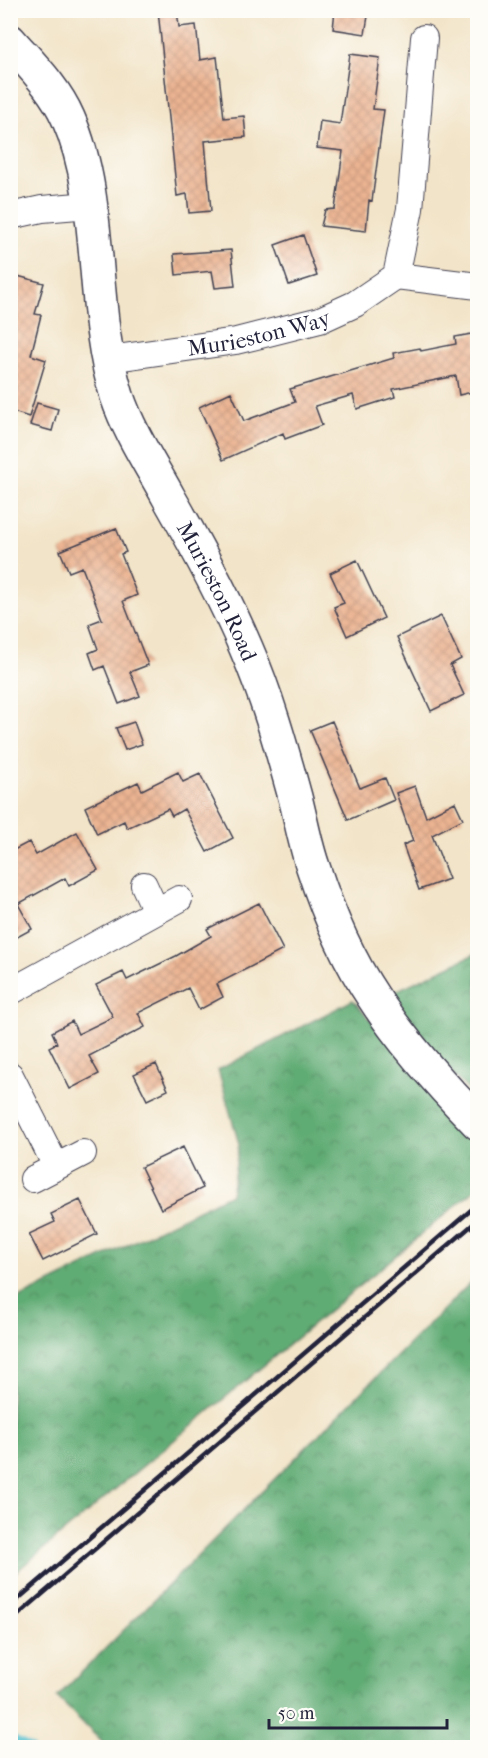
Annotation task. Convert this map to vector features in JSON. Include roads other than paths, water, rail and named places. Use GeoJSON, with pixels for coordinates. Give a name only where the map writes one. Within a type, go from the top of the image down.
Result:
{"type":"FeatureCollection","features":[{"type":"Feature","properties":{"kind":"street"},"geometry":{"type":"LineString","coordinates":[[424,38],[410,209],[396,276],[477,286]]}},
{"type":"Feature","properties":{"kind":"street","name":"Murieston Road"},"geometry":{"type":"LineString","coordinates":[[10,41],[48,84],[67,115],[78,144],[90,205],[99,292],[117,395],[134,435],[217,585],[247,649],[271,712],[312,866],[337,933],[373,998],[431,1074],[477,1123]]}},
{"type":"Feature","properties":{"kind":"street"},"geometry":{"type":"LineString","coordinates":[[10,216],[42,209],[90,205]]}},
{"type":"Feature","properties":{"kind":"street","name":"Murieston Way"},"geometry":{"type":"LineString","coordinates":[[109,359],[236,341],[320,320],[355,304],[396,276]]}},
{"type":"Feature","properties":{"kind":"street"},"geometry":{"type":"LineString","coordinates":[[144,885],[156,911]]}},
{"type":"Feature","properties":{"kind":"street"},"geometry":{"type":"LineString","coordinates":[[10,992],[180,899]]}},
{"type":"Feature","properties":{"kind":"street"},"geometry":{"type":"LineString","coordinates":[[10,1075],[56,1166]]}},
{"type":"Feature","properties":{"kind":"street"},"geometry":{"type":"LineString","coordinates":[[33,1179],[83,1153]]}},
{"type":"Feature","properties":{"kind":"waterway"},"geometry":{"type":"LineString","coordinates":[[10,1738],[30,1748]]}},
{"type":"Feature","properties":{"kind":"railway"},"geometry":{"type":"LineString","coordinates":[[10,1606],[478,1204]]}},
{"type":"Feature","properties":{"kind":"railway"},"geometry":{"type":"LineString","coordinates":[[10,1622],[478,1220]]}}]}
